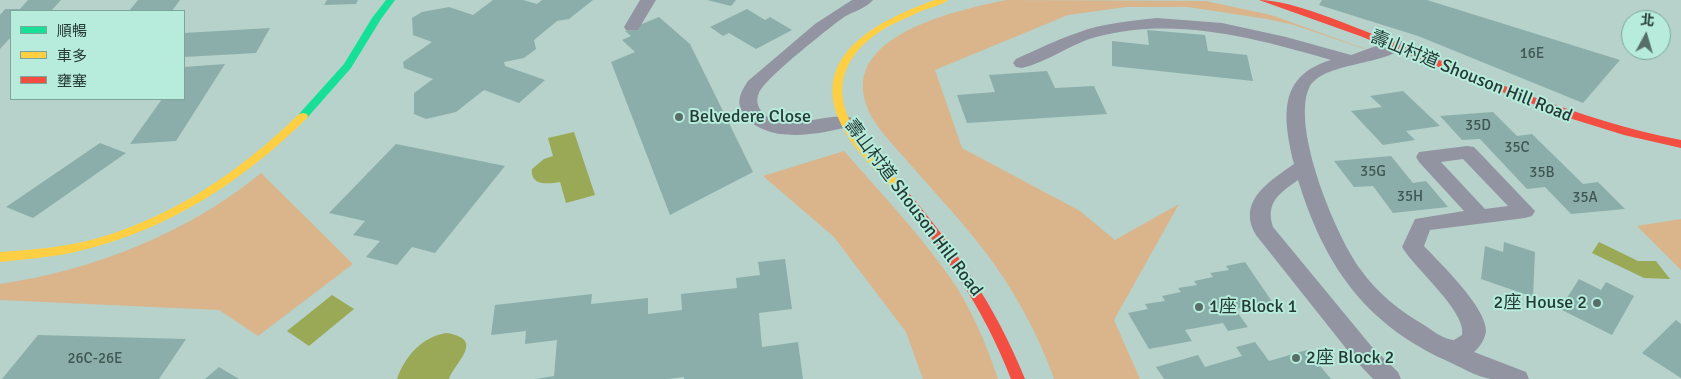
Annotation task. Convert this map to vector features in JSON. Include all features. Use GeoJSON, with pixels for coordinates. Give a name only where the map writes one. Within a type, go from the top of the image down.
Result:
{"type":"FeatureCollection","features":[{"type":"Feature","properties":{"kind":"street"},"geometry":{"type":"LineString","coordinates":[[0,257],[53,253],[118,237],[180,210],[206,194],[258,156],[306,115],[348,66],[372,25],[391,0]]}},
{"type":"Feature","properties":{"kind":"street","name":"壽山村道 Shouson Hill Road"},"geometry":{"type":"LineString","coordinates":[[944,0],[898,17],[876,29],[856,44],[840,67],[837,94],[845,122],[937,234],[975,287],[995,323],[1018,379]]}},
{"type":"Feature","properties":{"kind":"street","name":"壽山村道 Shouson Hill Road"},"geometry":{"type":"LineString","coordinates":[[1263,0],[1396,45],[1565,116],[1644,139],[1681,144]]}},
{"type":"Feature","properties":{"kind":"lane"},"geometry":{"type":"LineString","coordinates":[[632,27],[648,0]]}},
{"type":"Feature","properties":{"kind":"lane"},"geometry":{"type":"LineString","coordinates":[[845,122],[807,128],[768,126],[753,114],[749,107],[748,99],[754,84],[820,28],[845,10],[865,0]]}},
{"type":"Feature","properties":{"kind":"lane"},"geometry":{"type":"LineString","coordinates":[[1022,63],[1091,34],[1112,29],[1159,24],[1209,26],[1253,33],[1351,61]]}},
{"type":"Feature","properties":{"kind":"lane"},"geometry":{"type":"LineString","coordinates":[[1396,45],[1323,69],[1304,82],[1299,91],[1296,102],[1298,136],[1304,166],[1321,215],[1354,278],[1372,298],[1394,316],[1449,351],[1484,368],[1517,379]]}},
{"type":"Feature","properties":{"kind":"lane"},"geometry":{"type":"LineString","coordinates":[[1304,166],[1266,196],[1260,204],[1259,221],[1263,230],[1364,354],[1389,379]]}},
{"type":"Feature","properties":{"kind":"lane"},"geometry":{"type":"LineString","coordinates":[[1449,351],[1460,349],[1473,338],[1475,329],[1473,320],[1467,310],[1413,247],[1422,224],[1481,217]]}},
{"type":"Feature","properties":{"kind":"shaded area"},"geometry":{"type":"Polygon","coordinates":[[[1006,0],[1206,1],[1271,15],[1388,57],[1294,25],[1267,19],[1188,7],[1126,7],[1068,15],[935,70],[962,148],[1080,211],[1115,240],[1179,204],[1114,320],[1140,379],[1054,379],[1032,328],[994,264],[965,227],[884,134],[871,116],[866,104],[863,83],[869,64],[881,49],[899,35],[943,16],[1006,0]]]}},
{"type":"Feature","properties":{"kind":"shaded area"},"geometry":{"type":"Polygon","coordinates":[[[574,132],[595,195],[566,203],[560,182],[541,183],[532,175],[532,169],[544,159],[553,156],[548,138],[574,132]]]}},
{"type":"Feature","properties":{"kind":"shaded area"},"geometry":{"type":"Polygon","coordinates":[[[844,151],[912,228],[949,276],[977,326],[998,379],[923,379],[906,332],[834,237],[763,176],[844,151]]]}},
{"type":"Feature","properties":{"kind":"shaded area"},"geometry":{"type":"Polygon","coordinates":[[[261,173],[353,264],[258,336],[219,310],[0,300],[0,284],[70,269],[105,259],[138,246],[203,214],[261,173]]]}},
{"type":"Feature","properties":{"kind":"shaded area"},"geometry":{"type":"Polygon","coordinates":[[[1681,219],[1681,270],[1637,226],[1681,219]]]}},
{"type":"Feature","properties":{"kind":"shaded area"},"geometry":{"type":"Polygon","coordinates":[[[1599,242],[1638,261],[1656,261],[1670,279],[1644,278],[1592,253],[1599,242]]]}},
{"type":"Feature","properties":{"kind":"shaded area"},"geometry":{"type":"Polygon","coordinates":[[[332,295],[354,309],[309,346],[287,331],[332,295]]]}},
{"type":"Feature","properties":{"kind":"shaded area"},"geometry":{"type":"Polygon","coordinates":[[[446,333],[458,336],[464,340],[466,345],[462,358],[449,379],[397,379],[410,355],[422,343],[437,335],[446,333]]]}},
{"type":"Feature","properties":{"kind":"building"},"geometry":{"type":"Polygon","coordinates":[[[28,0],[61,0],[52,10],[10,10],[10,38],[0,49],[0,15],[5,9],[20,9],[28,0]]]}},
{"type":"Feature","properties":{"kind":"building"},"geometry":{"type":"Polygon","coordinates":[[[138,0],[180,0],[173,10],[130,10],[138,0]]]}},
{"type":"Feature","properties":{"kind":"building"},"geometry":{"type":"Polygon","coordinates":[[[327,0],[358,0],[356,4],[324,5],[327,0]]]}},
{"type":"Feature","properties":{"kind":"building"},"geometry":{"type":"Polygon","coordinates":[[[493,0],[523,0],[537,4],[542,0],[593,0],[569,19],[557,21],[534,40],[536,49],[524,58],[504,62],[505,66],[545,80],[519,103],[484,90],[456,112],[426,119],[414,114],[414,93],[433,79],[404,68],[403,62],[432,42],[413,35],[412,18],[422,12],[449,7],[473,15],[493,0]]]}},
{"type":"Feature","properties":{"kind":"building"},"geometry":{"type":"Polygon","coordinates":[[[707,0],[736,0],[731,6],[707,0]]]}},
{"type":"Feature","properties":{"kind":"building"},"geometry":{"type":"Polygon","coordinates":[[[1322,0],[1427,0],[1620,60],[1583,103],[1418,36],[1319,5],[1322,0]]]}},
{"type":"Feature","properties":{"kind":"building"},"geometry":{"type":"Polygon","coordinates":[[[747,9],[765,20],[770,17],[792,30],[756,49],[729,33],[723,36],[710,27],[747,9]]]}},
{"type":"Feature","properties":{"kind":"building","name":"Belvedere Close"},"geometry":{"type":"Polygon","coordinates":[[[659,17],[690,44],[753,172],[670,215],[611,62],[635,52],[622,40],[631,36],[625,31],[659,17]]]}},
{"type":"Feature","properties":{"kind":"building"},"geometry":{"type":"Polygon","coordinates":[[[270,28],[256,53],[185,57],[185,33],[270,28]]]}},
{"type":"Feature","properties":{"kind":"building"},"geometry":{"type":"Polygon","coordinates":[[[1147,30],[1205,35],[1208,51],[1247,55],[1253,81],[1112,66],[1112,41],[1149,45],[1147,30]]]}},
{"type":"Feature","properties":{"kind":"building"},"geometry":{"type":"Polygon","coordinates":[[[225,64],[176,141],[130,144],[161,100],[185,100],[185,67],[225,64]]]}},
{"type":"Feature","properties":{"kind":"building"},"geometry":{"type":"Polygon","coordinates":[[[1047,71],[1055,88],[1094,86],[1107,114],[967,123],[957,95],[995,92],[989,75],[1047,71]]]}},
{"type":"Feature","properties":{"kind":"building"},"geometry":{"type":"Polygon","coordinates":[[[1403,91],[1440,126],[1406,131],[1415,140],[1383,145],[1351,111],[1382,107],[1370,96],[1403,91]]]}},
{"type":"Feature","properties":{"kind":"building"},"geometry":{"type":"Polygon","coordinates":[[[1493,112],[1517,136],[1532,134],[1583,184],[1598,182],[1625,209],[1571,214],[1545,187],[1527,189],[1480,139],[1462,140],[1440,116],[1493,112]]]}},
{"type":"Feature","properties":{"kind":"building"},"geometry":{"type":"Polygon","coordinates":[[[100,143],[126,153],[33,218],[6,207],[100,143]]]}},
{"type":"Feature","properties":{"kind":"building"},"geometry":{"type":"Polygon","coordinates":[[[396,144],[505,166],[435,253],[412,247],[397,265],[366,257],[380,241],[353,235],[365,221],[329,213],[396,144]]]}},
{"type":"Feature","properties":{"kind":"building"},"geometry":{"type":"Polygon","coordinates":[[[1391,156],[1413,183],[1426,181],[1448,207],[1393,213],[1373,186],[1354,187],[1334,161],[1391,156]]]}},
{"type":"Feature","properties":{"kind":"building"},"geometry":{"type":"Polygon","coordinates":[[[1504,242],[1535,252],[1533,297],[1481,279],[1485,246],[1503,252],[1504,242]]]}},
{"type":"Feature","properties":{"kind":"building"},"geometry":{"type":"Polygon","coordinates":[[[785,259],[792,309],[759,313],[762,347],[798,342],[803,379],[684,379],[684,377],[668,379],[535,379],[554,376],[557,340],[525,344],[526,331],[491,335],[495,305],[592,294],[591,304],[648,298],[648,314],[682,310],[681,294],[737,288],[736,278],[760,275],[758,262],[785,259]]]}},
{"type":"Feature","properties":{"kind":"building","name":"1座 Block 1"},"geometry":{"type":"Polygon","coordinates":[[[1245,262],[1273,303],[1235,309],[1248,327],[1228,331],[1223,323],[1185,330],[1192,341],[1149,349],[1128,313],[1148,309],[1145,304],[1165,301],[1162,296],[1181,292],[1178,288],[1197,285],[1194,281],[1213,277],[1210,273],[1229,270],[1226,266],[1245,262]]]}},
{"type":"Feature","properties":{"kind":"building","name":"2座 House 2"},"geometry":{"type":"Polygon","coordinates":[[[1579,279],[1601,290],[1606,282],[1634,296],[1612,335],[1560,309],[1579,279]]]}},
{"type":"Feature","properties":{"kind":"building"},"geometry":{"type":"Polygon","coordinates":[[[1676,320],[1681,324],[1681,378],[1642,353],[1676,320]]]}},
{"type":"Feature","properties":{"kind":"building"},"geometry":{"type":"Polygon","coordinates":[[[38,335],[186,339],[159,379],[2,379],[38,335]]]}},
{"type":"Feature","properties":{"kind":"building","name":"2座 Block 2"},"geometry":{"type":"Polygon","coordinates":[[[1255,342],[1269,361],[1307,350],[1331,379],[1164,379],[1156,367],[1198,355],[1205,367],[1242,356],[1236,347],[1255,342]]]}},
{"type":"Feature","properties":{"kind":"building"},"geometry":{"type":"Polygon","coordinates":[[[219,367],[239,379],[205,379],[219,367]]]}},
{"type":"Feature","properties":{"kind":"traffic: fast"},"geometry":{"type":"LineString","coordinates":[[303,116],[348,66],[377,18],[391,0]]}},
{"type":"Feature","properties":{"kind":"traffic: slow"},"geometry":{"type":"LineString","coordinates":[[898,188],[863,148],[845,122],[837,97],[838,76],[847,57],[862,41],[880,28],[902,16],[944,0]]}},
{"type":"Feature","properties":{"kind":"traffic: slow"},"geometry":{"type":"LineString","coordinates":[[0,257],[71,249],[94,243],[123,234],[180,209],[258,158],[303,116]]}},
{"type":"Feature","properties":{"kind":"traffic: jam"},"geometry":{"type":"LineString","coordinates":[[1263,0],[1364,34],[1570,114],[1624,132],[1681,144]]}},
{"type":"Feature","properties":{"kind":"traffic: jam"},"geometry":{"type":"LineString","coordinates":[[898,188],[934,232],[967,278],[995,327],[1018,379]]}},
{"type":"Feature","properties":{"kind":"place","name":"Belvedere Close"},"geometry":{"type":"Point","coordinates":[679,117]}},
{"type":"Feature","properties":{"kind":"place","name":"2座 House 2"},"geometry":{"type":"Point","coordinates":[1597,303]}},
{"type":"Feature","properties":{"kind":"place","name":"1座 Block 1"},"geometry":{"type":"Point","coordinates":[1199,307]}},
{"type":"Feature","properties":{"kind":"place","name":"2座 Block 2"},"geometry":{"type":"Point","coordinates":[1296,358]}}]}
